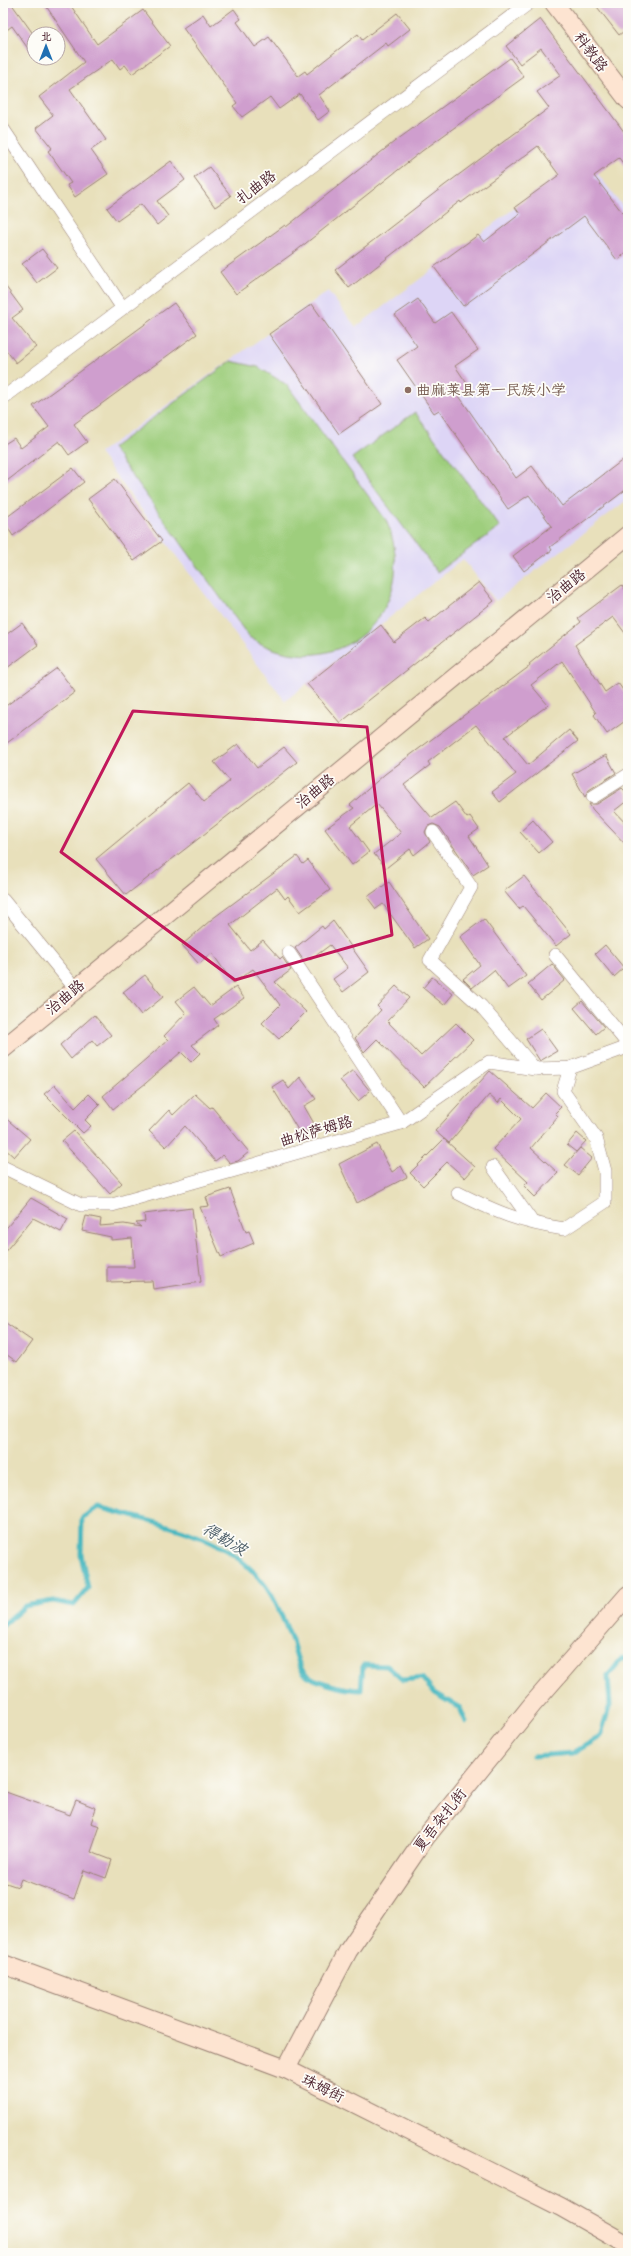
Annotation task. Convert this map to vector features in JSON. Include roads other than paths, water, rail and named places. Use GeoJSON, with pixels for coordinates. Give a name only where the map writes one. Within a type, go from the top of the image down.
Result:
{"type":"FeatureCollection","features":[{"type":"Feature","properties":{"kind":"main road","name":"科教路"},"geometry":{"type":"LineString","coordinates":[[554,3],[628,100]]}},
{"type":"Feature","properties":{"kind":"main road","name":"治曲路"},"geometry":{"type":"LineString","coordinates":[[3,1049],[75,988],[628,535]]}},
{"type":"Feature","properties":{"kind":"main road","name":"夏吾杂扎街"},"geometry":{"type":"LineString","coordinates":[[286,2069],[348,1951],[425,1838],[532,1705],[628,1595]]}},
{"type":"Feature","properties":{"kind":"main road","name":"珠姆街"},"geometry":{"type":"LineString","coordinates":[[3,1964],[286,2069],[561,2207],[628,2244]]}},
{"type":"Feature","properties":{"kind":"street","name":"扎曲路"},"geometry":{"type":"LineString","coordinates":[[3,398],[122,307],[529,3]]}},
{"type":"Feature","properties":{"kind":"street"},"geometry":{"type":"LineString","coordinates":[[3,129],[122,307]]}},
{"type":"Feature","properties":{"kind":"street"},"geometry":{"type":"LineString","coordinates":[[593,797],[628,775]]}},
{"type":"Feature","properties":{"kind":"street"},"geometry":{"type":"LineString","coordinates":[[433,832],[471,887],[430,960],[481,1006],[535,1069]]}},
{"type":"Feature","properties":{"kind":"street"},"geometry":{"type":"LineString","coordinates":[[3,900],[75,988]]}},
{"type":"Feature","properties":{"kind":"street"},"geometry":{"type":"LineString","coordinates":[[289,953],[401,1123]]}},
{"type":"Feature","properties":{"kind":"street"},"geometry":{"type":"LineString","coordinates":[[555,955],[628,1045]]}},
{"type":"Feature","properties":{"kind":"street","name":"曲松萨姆路"},"geometry":{"type":"LineString","coordinates":[[3,1166],[81,1205],[112,1205],[401,1123],[489,1062],[535,1069],[570,1068],[628,1045]]}},
{"type":"Feature","properties":{"kind":"street"},"geometry":{"type":"LineString","coordinates":[[458,1193],[501,1214],[531,1224],[564,1229],[605,1202],[605,1171],[596,1138],[563,1091],[570,1068]]}},
{"type":"Feature","properties":{"kind":"street"},"geometry":{"type":"LineString","coordinates":[[493,1167],[530,1219]]}},
{"type":"Feature","properties":{"kind":"waterway","name":"得勒波"},"geometry":{"type":"LineString","coordinates":[[3,1625],[25,1606],[53,1601],[74,1605],[88,1588],[81,1555],[82,1518],[98,1507],[190,1533],[208,1540],[239,1559],[250,1568],[266,1586],[272,1596],[287,1628],[300,1667],[306,1674],[320,1682],[347,1689],[361,1690],[363,1665],[387,1666],[403,1680],[422,1678],[434,1693],[460,1708],[466,1722]]}},
{"type":"Feature","properties":{"kind":"waterway","name":"得勒波"},"geometry":{"type":"LineString","coordinates":[[533,1756],[573,1753],[600,1737],[610,1705],[608,1676],[622,1658],[628,1660]]}},
{"type":"Feature","properties":{"kind":"place","name":"曲麻莱县第一民族小学"},"geometry":{"type":"Point","coordinates":[408,390]}}]}
